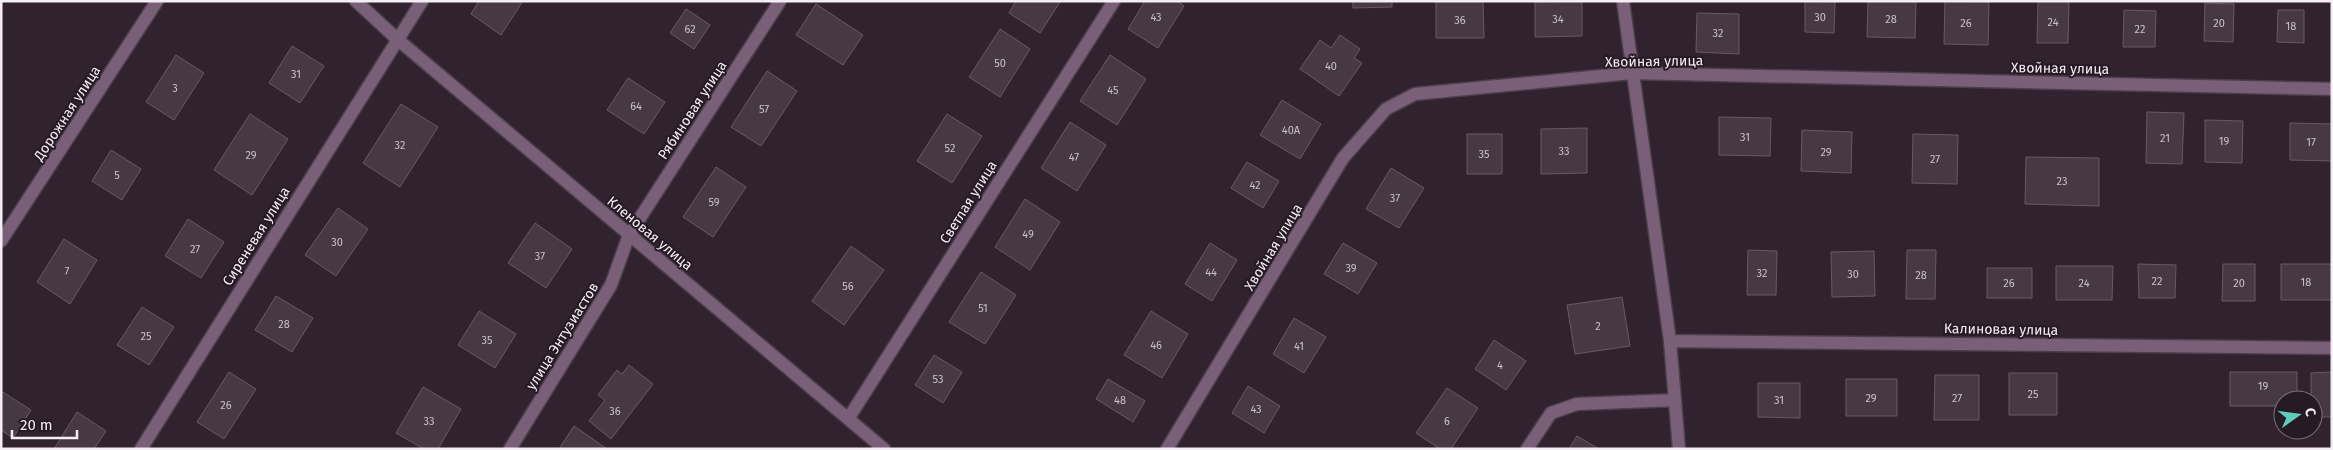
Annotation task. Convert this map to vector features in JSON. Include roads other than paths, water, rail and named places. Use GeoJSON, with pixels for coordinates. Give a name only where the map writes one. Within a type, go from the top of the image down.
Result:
{"type":"FeatureCollection","features":[{"type":"Feature","properties":{"kind":"street","name":"Дорожная улица"},"geometry":{"type":"LineString","coordinates":[[1,241],[157,1]]}},
{"type":"Feature","properties":{"kind":"street","name":"Кленовая улица"},"geometry":{"type":"LineString","coordinates":[[356,1],[397,40],[884,449]]}},
{"type":"Feature","properties":{"kind":"street","name":"Сиреневая улица"},"geometry":{"type":"LineString","coordinates":[[141,449],[422,1]]}},
{"type":"Feature","properties":{"kind":"street","name":"Рябиновая улица"},"geometry":{"type":"LineString","coordinates":[[629,235],[780,1]]}},
{"type":"Feature","properties":{"kind":"street","name":"Светлая улица"},"geometry":{"type":"LineString","coordinates":[[848,419],[1114,1]]}},
{"type":"Feature","properties":{"kind":"street"},"geometry":{"type":"LineString","coordinates":[[1623,1],[1670,341],[1679,449]]}},
{"type":"Feature","properties":{"kind":"street","name":"Хвойная улица"},"geometry":{"type":"LineString","coordinates":[[1167,449],[1343,158],[1386,109],[1415,94],[1632,73],[2332,89]]}},
{"type":"Feature","properties":{"kind":"street","name":"улица Энтузиастов"},"geometry":{"type":"LineString","coordinates":[[510,449],[611,285],[629,235]]}},
{"type":"Feature","properties":{"kind":"street","name":"Калиновая улица"},"geometry":{"type":"LineString","coordinates":[[1670,341],[2332,348]]}},
{"type":"Feature","properties":{"kind":"street"},"geometry":{"type":"LineString","coordinates":[[1527,449],[1551,413],[1577,404],[1675,400]]}}]}
